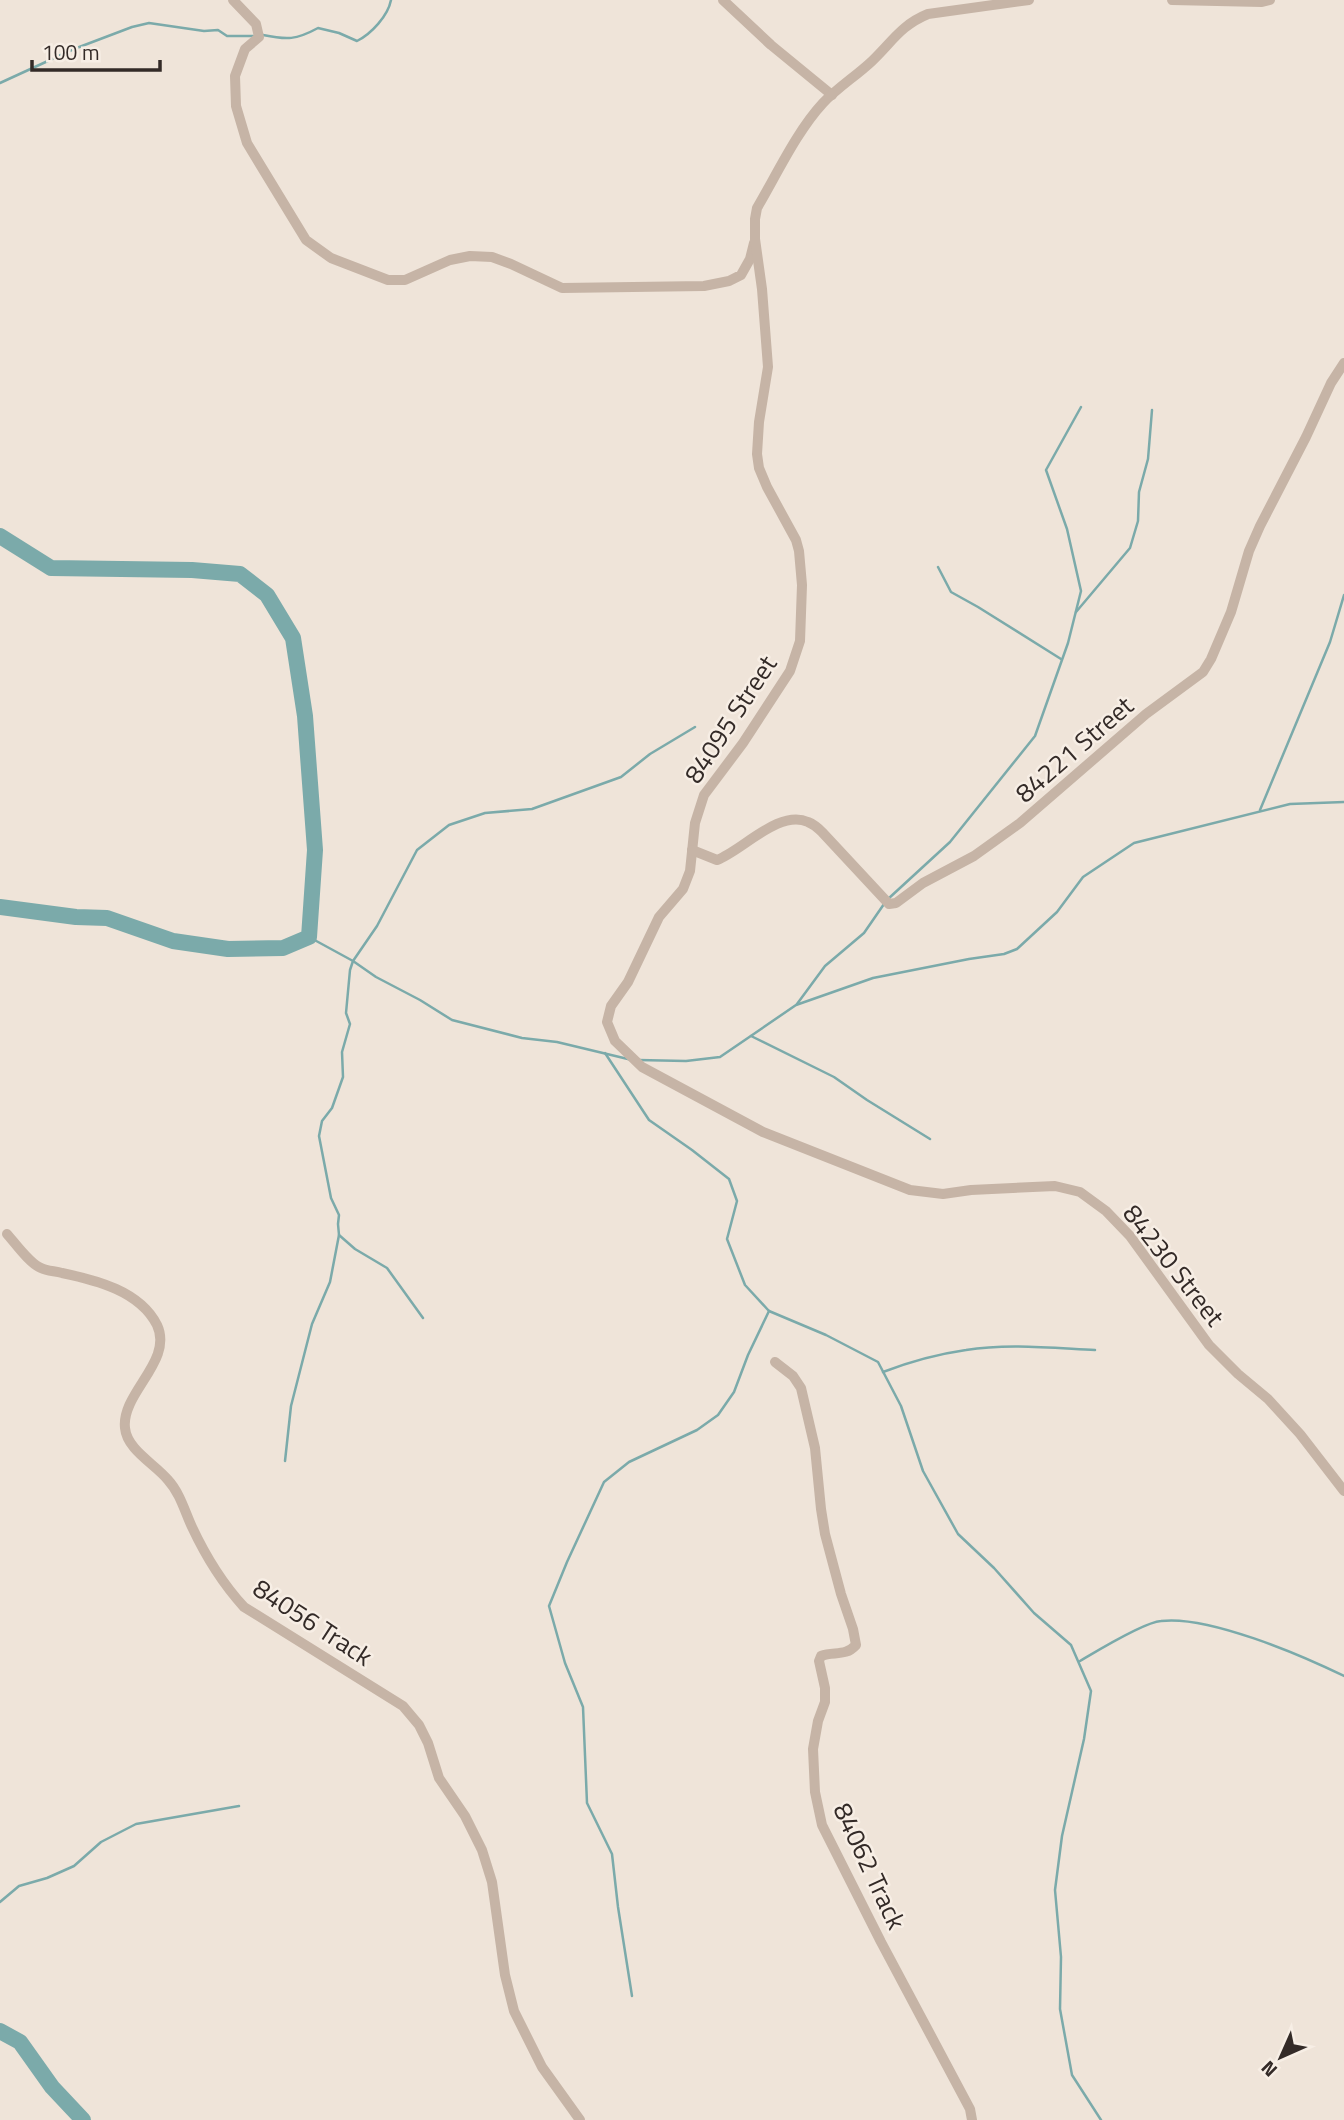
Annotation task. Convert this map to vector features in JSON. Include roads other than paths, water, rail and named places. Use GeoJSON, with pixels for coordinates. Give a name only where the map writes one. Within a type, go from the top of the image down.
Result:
{"type":"FeatureCollection","features":[{"type":"Feature","properties":{"kind":"street"},"geometry":{"type":"LineString","coordinates":[[233,0],[256,24],[259,37],[245,49],[235,76],[236,106],[247,143],[306,240],[331,258],[388,280],[405,280],[450,260],[470,256],[492,257],[562,289],[704,286],[729,281],[741,275],[750,259],[755,239]]}},
{"type":"Feature","properties":{"kind":"street"},"geometry":{"type":"LineString","coordinates":[[723,0],[771,45],[832,95]]}},
{"type":"Feature","properties":{"kind":"street","name":"84095 Street"},"geometry":{"type":"LineString","coordinates":[[615,1041],[607,1023],[611,1006],[628,982],[659,917],[683,889],[690,872],[697,816],[704,795],[743,743],[790,671],[800,641],[802,585],[799,551],[796,540],[767,487],[757,454],[757,437],[768,367],[755,239],[758,208],[819,108],[874,59],[898,32],[915,19],[928,14],[1029,0]]}},
{"type":"Feature","properties":{"kind":"street"},"geometry":{"type":"LineString","coordinates":[[1172,0],[1269,0]]}},
{"type":"Feature","properties":{"kind":"street","name":"84221 Street"},"geometry":{"type":"LineString","coordinates":[[692,850],[717,860],[779,823],[791,819],[809,822],[822,832],[889,904],[974,856],[1020,823],[1146,714],[1203,672],[1231,612],[1249,551],[1260,526],[1331,383],[1344,363]]}},
{"type":"Feature","properties":{"kind":"street","name":"84230 Street"},"geometry":{"type":"LineString","coordinates":[[615,1041],[642,1066],[763,1132],[910,1190],[943,1194],[1055,1186],[1080,1192],[1107,1211],[1130,1236],[1209,1345],[1268,1399],[1300,1434],[1344,1491]]}},
{"type":"Feature","properties":{"kind":"street","name":"84056 Track"},"geometry":{"type":"LineString","coordinates":[[7,1234],[40,1268],[93,1280],[120,1291],[145,1306],[157,1325],[161,1338],[158,1354],[126,1413],[124,1430],[135,1450],[169,1480],[211,1564],[244,1607],[404,1706],[419,1725],[439,1777],[465,1816],[482,1850],[492,1882],[505,1975],[514,2011],[542,2067],[580,2120]]}},
{"type":"Feature","properties":{"kind":"street","name":"84062 Track"},"geometry":{"type":"LineString","coordinates":[[775,1362],[793,1376],[802,1388],[815,1448],[825,1534],[856,1645],[841,1654],[821,1656],[818,1661],[825,1688],[825,1702],[813,1749],[815,1792],[822,1825],[970,2109],[972,2120]]}},
{"type":"Feature","properties":{"kind":"waterway"},"geometry":{"type":"LineString","coordinates":[[263,35],[291,38],[318,28],[357,41],[378,24],[391,0]]}},
{"type":"Feature","properties":{"kind":"waterway"},"geometry":{"type":"LineString","coordinates":[[0,83],[74,49],[149,23],[204,31],[218,30],[227,36],[254,36]]}},
{"type":"Feature","properties":{"kind":"waterway"},"geometry":{"type":"LineString","coordinates":[[888,899],[950,842],[1035,736],[1068,643],[1081,591],[1067,529],[1046,470],[1081,407]]}},
{"type":"Feature","properties":{"kind":"waterway"},"geometry":{"type":"LineString","coordinates":[[1076,612],[1130,548],[1138,521],[1139,492],[1148,459],[1152,410]]}},
{"type":"Feature","properties":{"kind":"waterway"},"geometry":{"type":"LineString","coordinates":[[0,536],[51,568],[192,570],[240,574],[267,595],[293,638],[305,716],[315,850],[309,937],[283,948],[228,949],[173,941],[107,918],[76,917],[0,907]]}},
{"type":"Feature","properties":{"kind":"waterway"},"geometry":{"type":"LineString","coordinates":[[938,567],[951,592],[1061,659]]}},
{"type":"Feature","properties":{"kind":"waterway"},"geometry":{"type":"LineString","coordinates":[[1260,810],[1330,642],[1344,595]]}},
{"type":"Feature","properties":{"kind":"waterway"},"geometry":{"type":"LineString","coordinates":[[423,1318],[387,1268],[355,1249],[339,1235],[339,1215],[331,1198],[319,1136],[322,1121],[332,1108],[343,1077],[342,1052],[350,1024],[346,1013],[353,961],[377,926],[417,850],[449,825],[485,813],[532,809],[621,777],[650,754],[695,727]]}},
{"type":"Feature","properties":{"kind":"waterway"},"geometry":{"type":"LineString","coordinates":[[638,1060],[686,1061],[720,1057],[796,1005],[873,978],[1004,954],[1017,949],[1057,912],[1083,877],[1134,843],[1290,804],[1344,802]]}},
{"type":"Feature","properties":{"kind":"waterway"},"geometry":{"type":"LineString","coordinates":[[797,1004],[825,966],[864,933],[884,904]]}},
{"type":"Feature","properties":{"kind":"waterway"},"geometry":{"type":"LineString","coordinates":[[309,937],[452,1020],[522,1038],[557,1042],[632,1060]]}},
{"type":"Feature","properties":{"kind":"waterway"},"geometry":{"type":"LineString","coordinates":[[751,1036],[834,1077],[930,1139]]}},
{"type":"Feature","properties":{"kind":"waterway"},"geometry":{"type":"LineString","coordinates":[[605,1053],[649,1120],[729,1179],[737,1201],[727,1239],[745,1285],[769,1311],[826,1335],[878,1362],[901,1406],[923,1471],[958,1534],[994,1568],[1034,1613],[1071,1645],[1091,1691],[1084,1739],[1062,1836],[1055,1890],[1061,1957],[1060,2009],[1072,2075],[1101,2120]]}},
{"type":"Feature","properties":{"kind":"waterway"},"geometry":{"type":"LineString","coordinates":[[285,1461],[291,1406],[312,1324],[330,1282],[339,1235]]}},
{"type":"Feature","properties":{"kind":"waterway"},"geometry":{"type":"LineString","coordinates":[[632,1996],[612,1854],[587,1803],[583,1707],[565,1663],[549,1606],[604,1482],[629,1462],[697,1430],[718,1415],[734,1392],[769,1311]]}},
{"type":"Feature","properties":{"kind":"waterway"},"geometry":{"type":"LineString","coordinates":[[883,1372],[934,1356],[982,1348],[1095,1350]]}},
{"type":"Feature","properties":{"kind":"waterway"},"geometry":{"type":"LineString","coordinates":[[1080,1661],[1144,1626],[1161,1621],[1181,1621],[1254,1638],[1344,1676]]}},
{"type":"Feature","properties":{"kind":"waterway"},"geometry":{"type":"LineString","coordinates":[[0,1902],[19,1886],[74,1866],[101,1842],[136,1824],[239,1806]]}},
{"type":"Feature","properties":{"kind":"waterway"},"geometry":{"type":"LineString","coordinates":[[0,2031],[20,2042],[52,2087],[83,2120]]}}]}
